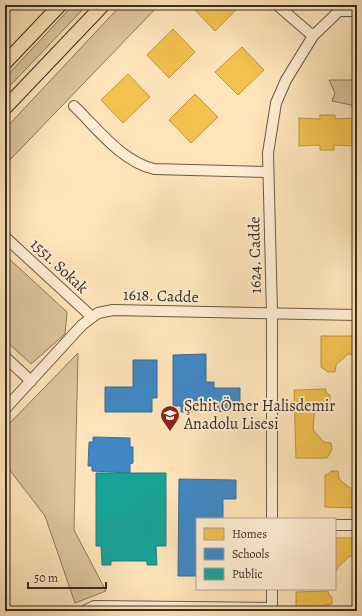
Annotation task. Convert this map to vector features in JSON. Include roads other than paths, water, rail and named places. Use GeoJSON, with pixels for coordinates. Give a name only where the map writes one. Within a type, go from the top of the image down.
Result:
{"type":"FeatureCollection","features":[{"type":"Feature","properties":{"kind":"main road"},"geometry":{"type":"LineString","coordinates":[[5,63],[60,5]]}},
{"type":"Feature","properties":{"kind":"main road"},"geometry":{"type":"LineString","coordinates":[[5,108],[103,5]]}},
{"type":"Feature","properties":{"kind":"street"},"geometry":{"type":"LineString","coordinates":[[277,5],[313,36]]}},
{"type":"Feature","properties":{"kind":"street"},"geometry":{"type":"LineString","coordinates":[[339,8],[357,11]]}},
{"type":"Feature","properties":{"kind":"street","name":"1624. Cadde"},"geometry":{"type":"LineString","coordinates":[[272,518],[272,314],[268,172],[270,130],[276,103],[286,80],[313,36],[339,8]]}},
{"type":"Feature","properties":{"kind":"street"},"geometry":{"type":"LineString","coordinates":[[74,106],[124,154],[146,167],[154,169],[268,172]]}},
{"type":"Feature","properties":{"kind":"street","name":"1551. Sokak"},"geometry":{"type":"LineString","coordinates":[[5,237],[92,318]]}},
{"type":"Feature","properties":{"kind":"street","name":"1618. Cadde"},"geometry":{"type":"LineString","coordinates":[[5,409],[82,324],[98,313],[113,310],[357,315]]}},
{"type":"Feature","properties":{"kind":"street"},"geometry":{"type":"LineString","coordinates":[[5,357],[31,381]]}},
{"type":"Feature","properties":{"kind":"street"},"geometry":{"type":"LineString","coordinates":[[336,525],[357,525]]}},
{"type":"Feature","properties":{"kind":"street"},"geometry":{"type":"LineString","coordinates":[[84,611],[94,608],[272,610],[272,590]]}},
{"type":"Feature","properties":{"kind":"place","name":"Şehit Ömer Halisdemir Anadolu Lisesi"},"geometry":{"type":"Point","coordinates":[170,432]}}]}
